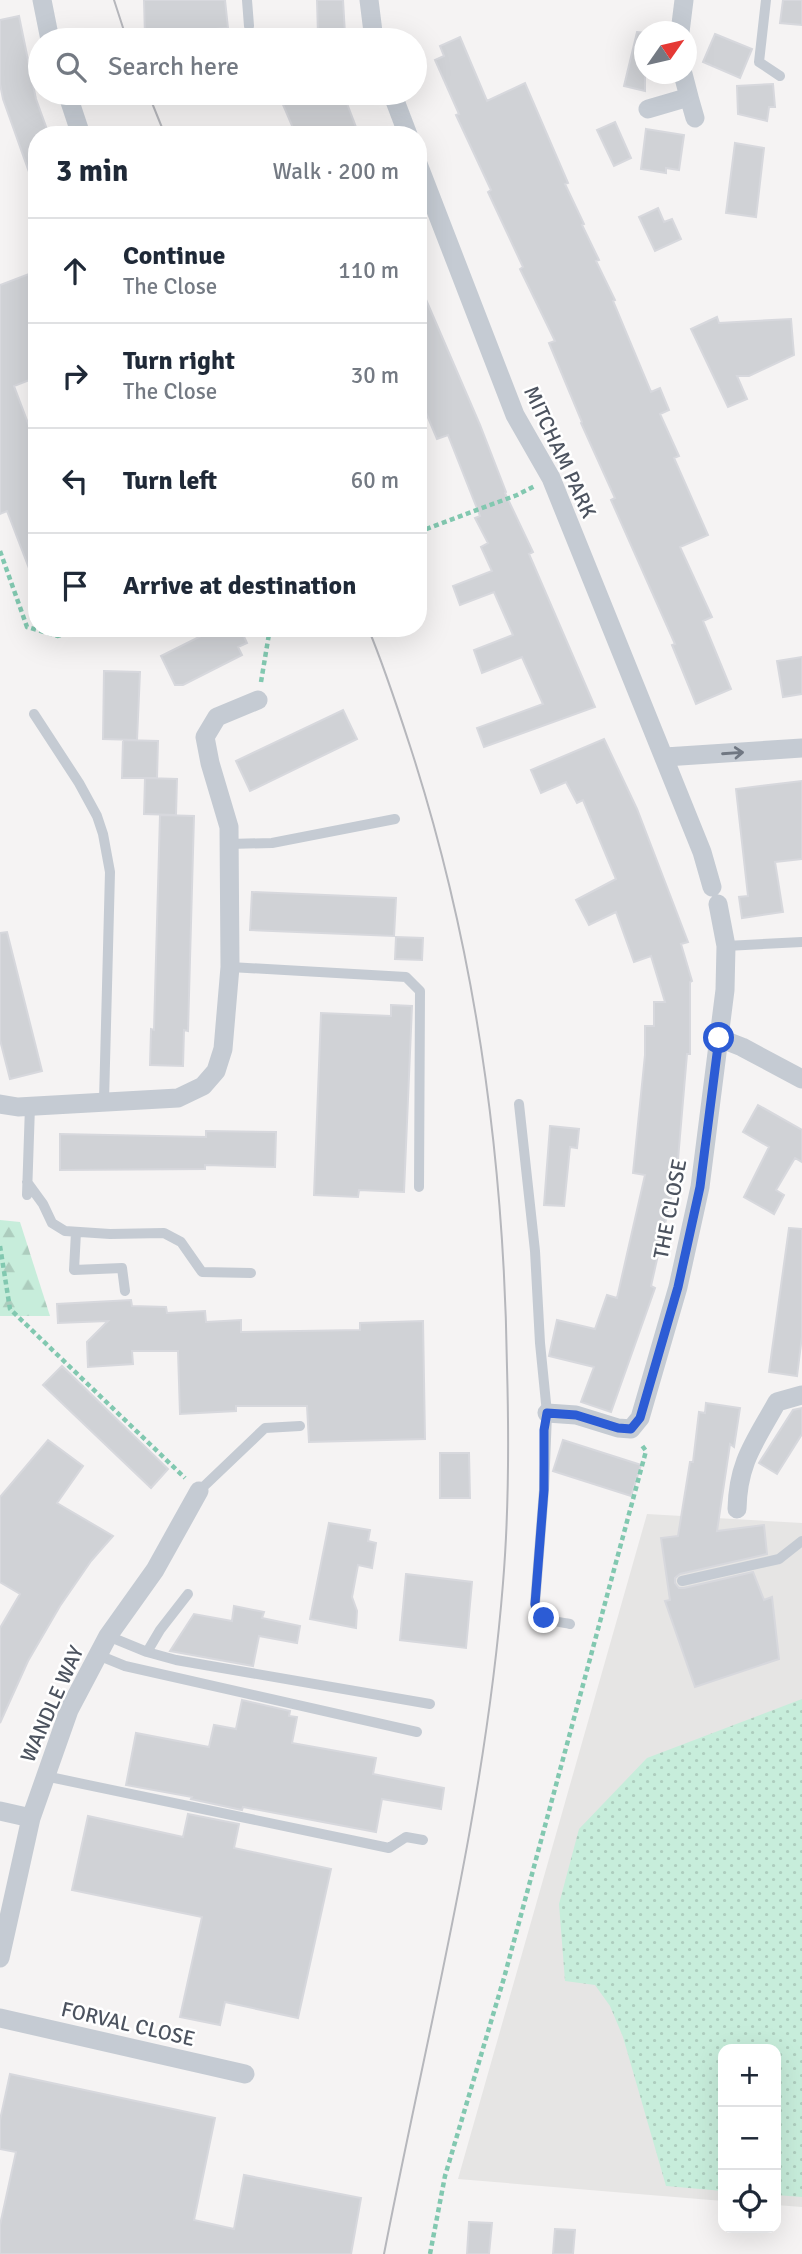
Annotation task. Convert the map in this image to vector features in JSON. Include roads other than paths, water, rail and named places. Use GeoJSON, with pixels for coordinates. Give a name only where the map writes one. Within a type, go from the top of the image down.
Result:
{"type":"FeatureCollection","features":[{"type":"Feature","properties":{"kind":"street"},"geometry":{"type":"LineString","coordinates":[[41,0],[47,28]]}},
{"type":"Feature","properties":{"kind":"street"},"geometry":{"type":"LineString","coordinates":[[369,0],[372,28]]}},
{"type":"Feature","properties":{"kind":"street"},"geometry":{"type":"LineString","coordinates":[[681,21],[684,0]]}},
{"type":"Feature","properties":{"kind":"street"},"geometry":{"type":"LineString","coordinates":[[686,84],[695,118]]}},
{"type":"Feature","properties":{"kind":"street"},"geometry":{"type":"LineString","coordinates":[[648,109],[689,97]]}},
{"type":"Feature","properties":{"kind":"street"},"geometry":{"type":"LineString","coordinates":[[70,105],[77,126]]}},
{"type":"Feature","properties":{"kind":"street"},"geometry":{"type":"LineString","coordinates":[[397,105],[405,126]]}},
{"type":"Feature","properties":{"kind":"street","name":"MITCHAM PARK"},"geometry":{"type":"LineString","coordinates":[[427,188],[514,415],[551,478],[665,757],[702,852],[715,895]]}},
{"type":"Feature","properties":{"kind":"street"},"geometry":{"type":"LineString","coordinates":[[0,1104],[18,1107],[178,1098],[203,1086],[216,1071],[223,1049],[230,967],[229,827],[205,737],[217,717],[258,700]]}},
{"type":"Feature","properties":{"kind":"street"},"geometry":{"type":"LineString","coordinates":[[665,757],[802,748]]}},
{"type":"Feature","properties":{"kind":"street","name":"THE CLOSE"},"geometry":{"type":"LineString","coordinates":[[547,1413],[576,1415],[618,1428],[631,1429],[640,1418],[678,1287],[700,1187],[725,990],[726,946],[715,895]]}},
{"type":"Feature","properties":{"kind":"street"},"geometry":{"type":"LineString","coordinates":[[719,1038],[742,1047],[802,1079]]}},
{"type":"Feature","properties":{"kind":"street"},"geometry":{"type":"LineString","coordinates":[[737,1509],[744,1461],[777,1402],[802,1395]]}},
{"type":"Feature","properties":{"kind":"street","name":"WANDLE WAY"},"geometry":{"type":"LineString","coordinates":[[0,1958],[31,1818],[69,1710],[108,1636],[155,1570],[199,1491]]}},
{"type":"Feature","properties":{"kind":"street"},"geometry":{"type":"LineString","coordinates":[[0,1811],[31,1818]]}},
{"type":"Feature","properties":{"kind":"street","name":"FORVAL CLOSE"},"geometry":{"type":"LineString","coordinates":[[0,2018],[245,2074]]}},
{"type":"Feature","properties":{"kind":"lane"},"geometry":{"type":"LineString","coordinates":[[247,0],[248,26]]}},
{"type":"Feature","properties":{"kind":"lane"},"geometry":{"type":"LineString","coordinates":[[766,0],[759,62],[780,76]]}},
{"type":"Feature","properties":{"kind":"lane"},"geometry":{"type":"LineString","coordinates":[[34,714],[97,816],[110,872],[104,1101]]}},
{"type":"Feature","properties":{"kind":"lane"},"geometry":{"type":"LineString","coordinates":[[229,844],[272,843],[395,819]]}},
{"type":"Feature","properties":{"kind":"lane"},"geometry":{"type":"LineString","coordinates":[[726,946],[802,942]]}},
{"type":"Feature","properties":{"kind":"lane"},"geometry":{"type":"LineString","coordinates":[[230,967],[406,977],[420,991],[419,1187]]}},
{"type":"Feature","properties":{"kind":"lane"},"geometry":{"type":"LineString","coordinates":[[519,1104],[535,1251],[547,1413],[535,1604],[537,1613],[544,1618],[570,1624]]}},
{"type":"Feature","properties":{"kind":"lane"},"geometry":{"type":"LineString","coordinates":[[27,1195],[30,1106]]}},
{"type":"Feature","properties":{"kind":"lane"},"geometry":{"type":"LineString","coordinates":[[27,1182],[43,1204],[52,1223],[65,1231],[164,1233],[181,1242],[202,1272],[251,1273]]}},
{"type":"Feature","properties":{"kind":"lane"},"geometry":{"type":"LineString","coordinates":[[76,1232],[74,1270],[122,1268],[125,1291]]}},
{"type":"Feature","properties":{"kind":"lane"},"geometry":{"type":"LineString","coordinates":[[199,1491],[265,1428],[300,1426]]}},
{"type":"Feature","properties":{"kind":"lane"},"geometry":{"type":"LineString","coordinates":[[682,1581],[779,1559],[802,1541]]}},
{"type":"Feature","properties":{"kind":"lane"},"geometry":{"type":"LineString","coordinates":[[147,1652],[188,1594]]}},
{"type":"Feature","properties":{"kind":"lane"},"geometry":{"type":"LineString","coordinates":[[108,1636],[147,1652],[176,1660],[430,1704]]}},
{"type":"Feature","properties":{"kind":"lane"},"geometry":{"type":"LineString","coordinates":[[98,1655],[125,1666],[418,1732]]}},
{"type":"Feature","properties":{"kind":"lane"},"geometry":{"type":"LineString","coordinates":[[45,1776],[389,1848],[406,1837],[423,1839]]}},
{"type":"Feature","properties":{"kind":"tram line"},"geometry":{"type":"LineString","coordinates":[[114,0],[123,28]]}},
{"type":"Feature","properties":{"kind":"tram line"},"geometry":{"type":"LineString","coordinates":[[153,105],[161,126]]}},
{"type":"Feature","properties":{"kind":"tram line"},"geometry":{"type":"LineString","coordinates":[[371,637],[433,821],[452,898],[482,1053],[500,1210],[508,1421],[503,1583],[483,1752],[453,1920],[384,2254]]}}]}
